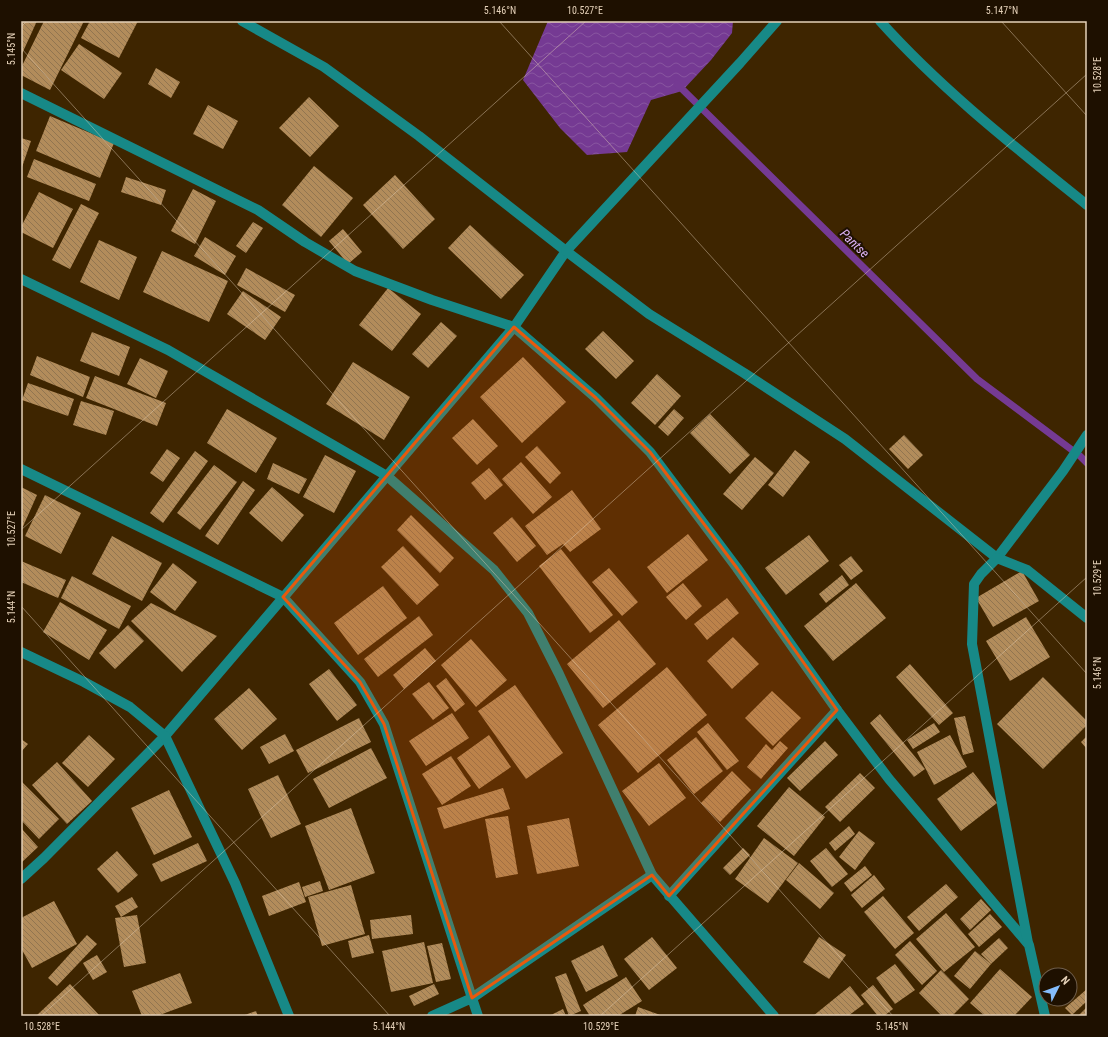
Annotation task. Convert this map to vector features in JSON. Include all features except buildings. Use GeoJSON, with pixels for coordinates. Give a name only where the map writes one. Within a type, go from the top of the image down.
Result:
{"type":"FeatureCollection","features":[{"type":"Feature","properties":{"kind":"street"},"geometry":{"type":"LineString","coordinates":[[242,21],[324,67],[419,136],[649,314],[845,439],[997,558],[1027,570],[1087,618]]}},
{"type":"Feature","properties":{"kind":"street"},"geometry":{"type":"LineString","coordinates":[[21,879],[49,853],[165,736],[514,327],[566,251],[734,69],[776,21]]}},
{"type":"Feature","properties":{"kind":"street"},"geometry":{"type":"LineString","coordinates":[[880,21],[902,45],[996,132],[1087,205]]}},
{"type":"Feature","properties":{"kind":"street"},"geometry":{"type":"LineString","coordinates":[[21,93],[258,210],[305,242],[355,271],[432,300],[514,327],[596,398],[650,452],[737,568],[837,710],[890,779],[1029,945]]}},
{"type":"Feature","properties":{"kind":"street"},"geometry":{"type":"LineString","coordinates":[[21,279],[168,350],[387,476],[494,570],[528,613],[559,674],[652,876],[774,1016]]}},
{"type":"Feature","properties":{"kind":"street"},"geometry":{"type":"LineString","coordinates":[[1045,1016],[1029,945],[972,644],[974,584],[981,574],[997,558],[1064,471],[1087,434]]}},
{"type":"Feature","properties":{"kind":"street"},"geometry":{"type":"LineString","coordinates":[[21,470],[283,597],[360,682],[384,724],[478,1016]]}},
{"type":"Feature","properties":{"kind":"street"},"geometry":{"type":"LineString","coordinates":[[21,652],[84,682],[130,707],[165,736],[234,883],[289,1016]]}},
{"type":"Feature","properties":{"kind":"street"},"geometry":{"type":"LineString","coordinates":[[669,896],[837,710]]}},
{"type":"Feature","properties":{"kind":"street"},"geometry":{"type":"LineString","coordinates":[[432,1016],[472,998],[652,876]]}},
{"type":"Feature","properties":{"kind":"highlighted area"},"geometry":{"type":"Polygon","coordinates":[[[514,327],[596,398],[650,452],[737,568],[837,710],[669,896],[652,875],[472,998],[384,724],[360,682],[283,597],[514,327]]]}},
{"type":"Feature","properties":{"kind":"water"},"geometry":{"type":"Polygon","coordinates":[[[548,21],[733,21],[732,33],[711,60],[682,91],[651,100],[627,152],[587,155],[560,128],[523,80],[548,21]]]}},
{"type":"Feature","properties":{"kind":"waterway","name":"Pantse"},"geometry":{"type":"LineString","coordinates":[[677,84],[977,379],[1080,456],[1087,463]]}}]}
